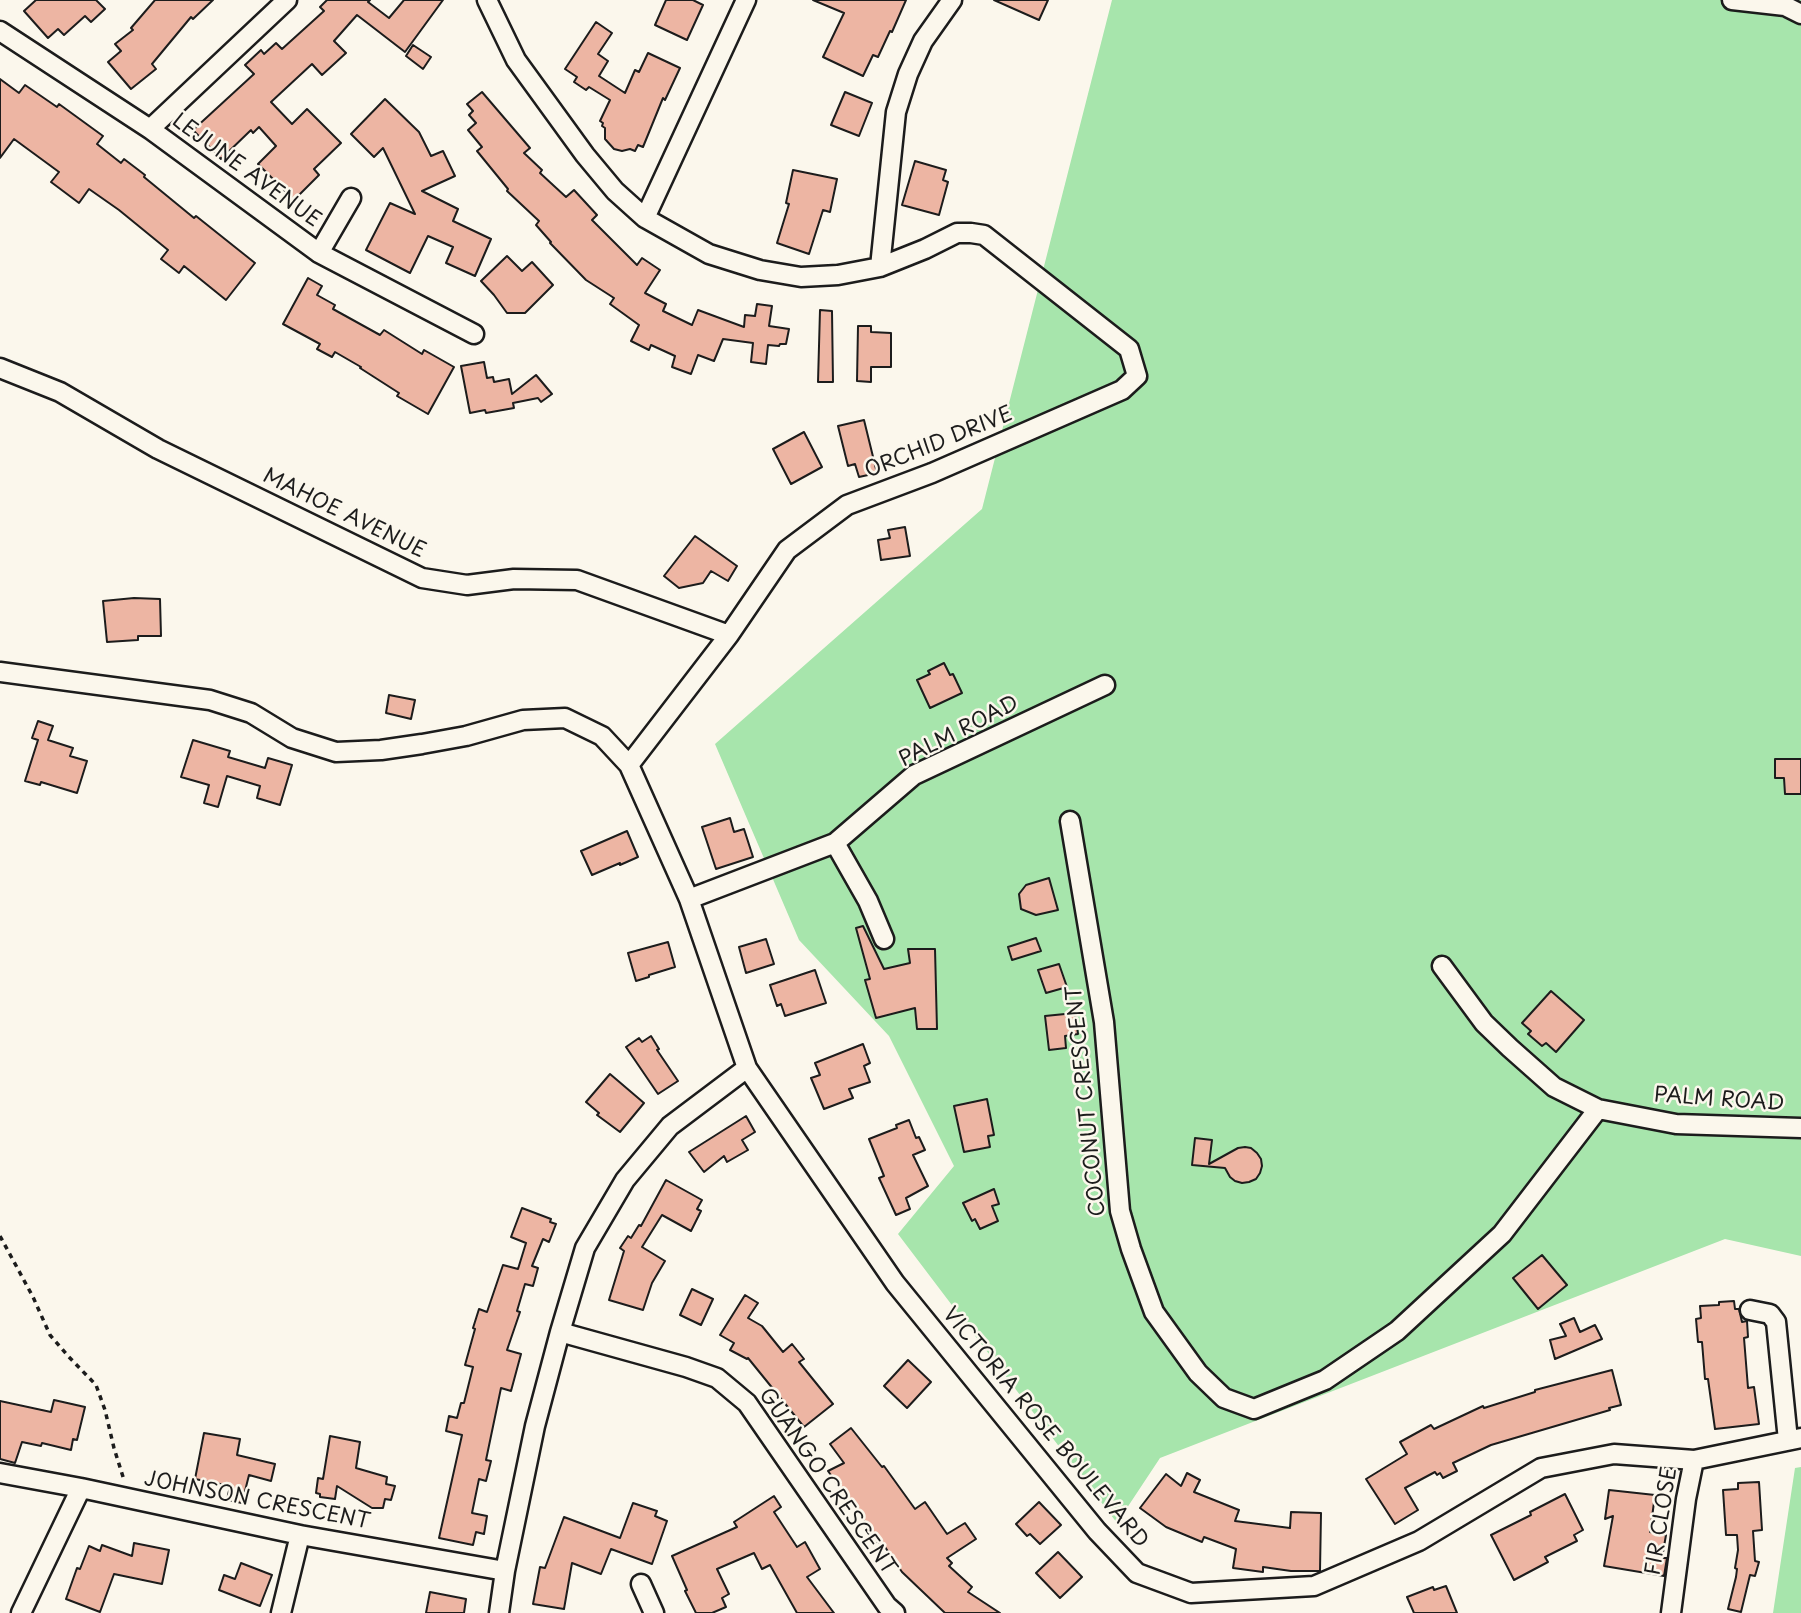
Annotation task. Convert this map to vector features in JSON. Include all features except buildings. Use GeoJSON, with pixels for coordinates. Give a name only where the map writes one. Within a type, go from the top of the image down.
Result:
{"type":"FeatureCollection","features":[{"type":"Feature","properties":{"kind":"street"},"geometry":{"type":"LineString","coordinates":[[150,129],[287,0]]}},
{"type":"Feature","properties":{"kind":"street"},"geometry":{"type":"LineString","coordinates":[[487,0],[516,60],[585,155],[615,191],[645,219],[709,254],[760,270],[801,277],[838,275],[880,267],[896,111],[908,74],[923,41],[952,0]]}},
{"type":"Feature","properties":{"kind":"street"},"geometry":{"type":"LineString","coordinates":[[645,219],[746,0]]}},
{"type":"Feature","properties":{"kind":"street"},"geometry":{"type":"LineString","coordinates":[[1732,0],[1785,6],[1801,14]]}},
{"type":"Feature","properties":{"kind":"street","name":"LEJUNE AVENUE"},"geometry":{"type":"LineString","coordinates":[[0,31],[150,129],[319,253],[474,334]]}},
{"type":"Feature","properties":{"kind":"street"},"geometry":{"type":"LineString","coordinates":[[319,253],[351,198]]}},
{"type":"Feature","properties":{"kind":"street","name":"ORCHID DRIVE"},"geometry":{"type":"LineString","coordinates":[[629,765],[729,635],[787,550],[847,506],[932,473],[1122,390],[1137,376],[1129,349],[984,235],[957,233],[880,267]]}},
{"type":"Feature","properties":{"kind":"street","name":"MAHOE AVENUE"},"geometry":{"type":"LineString","coordinates":[[0,368],[60,392],[158,449],[422,578],[467,585],[514,579],[576,580],[729,635]]}},
{"type":"Feature","properties":{"kind":"street"},"geometry":{"type":"LineString","coordinates":[[0,672],[210,700],[251,713],[292,738],[335,752],[381,750],[422,744],[466,736],[523,720],[565,718],[602,736],[629,765]]}},
{"type":"Feature","properties":{"kind":"street","name":"PALM ROAD"},"geometry":{"type":"LineString","coordinates":[[689,900],[835,844],[914,775],[1105,685]]}},
{"type":"Feature","properties":{"kind":"street","name":"VICTORIA ROSE BOULEVARD"},"geometry":{"type":"LineString","coordinates":[[629,765],[689,900],[747,1069],[895,1283],[1097,1531],[1137,1573],[1191,1593],[1314,1586],[1419,1541],[1541,1468],[1614,1454],[1694,1460]]}},
{"type":"Feature","properties":{"kind":"street","name":"COCONUT CRESCENT"},"geometry":{"type":"LineString","coordinates":[[1070,821],[1104,1022],[1120,1211],[1153,1312],[1198,1373],[1224,1398],[1254,1409],[1325,1380],[1397,1331],[1502,1234],[1598,1109]]}},
{"type":"Feature","properties":{"kind":"street"},"geometry":{"type":"LineString","coordinates":[[835,844],[868,901],[884,939]]}},
{"type":"Feature","properties":{"kind":"street","name":"PALM ROAD"},"geometry":{"type":"LineString","coordinates":[[1442,966],[1483,1023],[1510,1048],[1553,1087],[1598,1109],[1676,1124],[1801,1128]]}},
{"type":"Feature","properties":{"kind":"street"},"geometry":{"type":"LineString","coordinates":[[499,1613],[505,1570],[535,1426],[559,1332],[585,1248],[625,1180],[670,1126],[747,1069]]}},
{"type":"Feature","properties":{"kind":"street"},"geometry":{"type":"LineString","coordinates":[[1750,1310],[1770,1314],[1776,1322],[1794,1439]]}},
{"type":"Feature","properties":{"kind":"street","name":"GUANGO CRESCENT"},"geometry":{"type":"LineString","coordinates":[[559,1332],[717,1378],[747,1403],[886,1611]]}},
{"type":"Feature","properties":{"kind":"street","name":"FIR CLOSE"},"geometry":{"type":"LineString","coordinates":[[1671,1613],[1686,1499],[1694,1460],[1794,1439]]}},
{"type":"Feature","properties":{"kind":"street","name":"JOHNSON CRESCENT"},"geometry":{"type":"LineString","coordinates":[[0,1473],[300,1535],[505,1570]]}},
{"type":"Feature","properties":{"kind":"street"},"geometry":{"type":"LineString","coordinates":[[21,1613],[81,1488]]}},
{"type":"Feature","properties":{"kind":"street"},"geometry":{"type":"LineString","coordinates":[[281,1613],[300,1535]]}},
{"type":"Feature","properties":{"kind":"street"},"geometry":{"type":"LineString","coordinates":[[641,1584],[654,1613]]}},
{"type":"Feature","properties":{"kind":"path"},"geometry":{"type":"LineString","coordinates":[[0,1236],[50,1335],[96,1385],[131,1499]]}},
{"type":"Feature","properties":{"kind":"green space"},"geometry":{"type":"Polygon","coordinates":[[[1112,0],[1801,0],[1801,1256],[1725,1239],[1160,1458],[1117,1523],[898,1234],[954,1166],[889,1036],[799,940],[715,744],[982,509],[1112,0]]]}},
{"type":"Feature","properties":{"kind":"green space"},"geometry":{"type":"Polygon","coordinates":[[[1801,1467],[1801,1613],[1773,1613],[1795,1468],[1801,1467]]]}}]}
